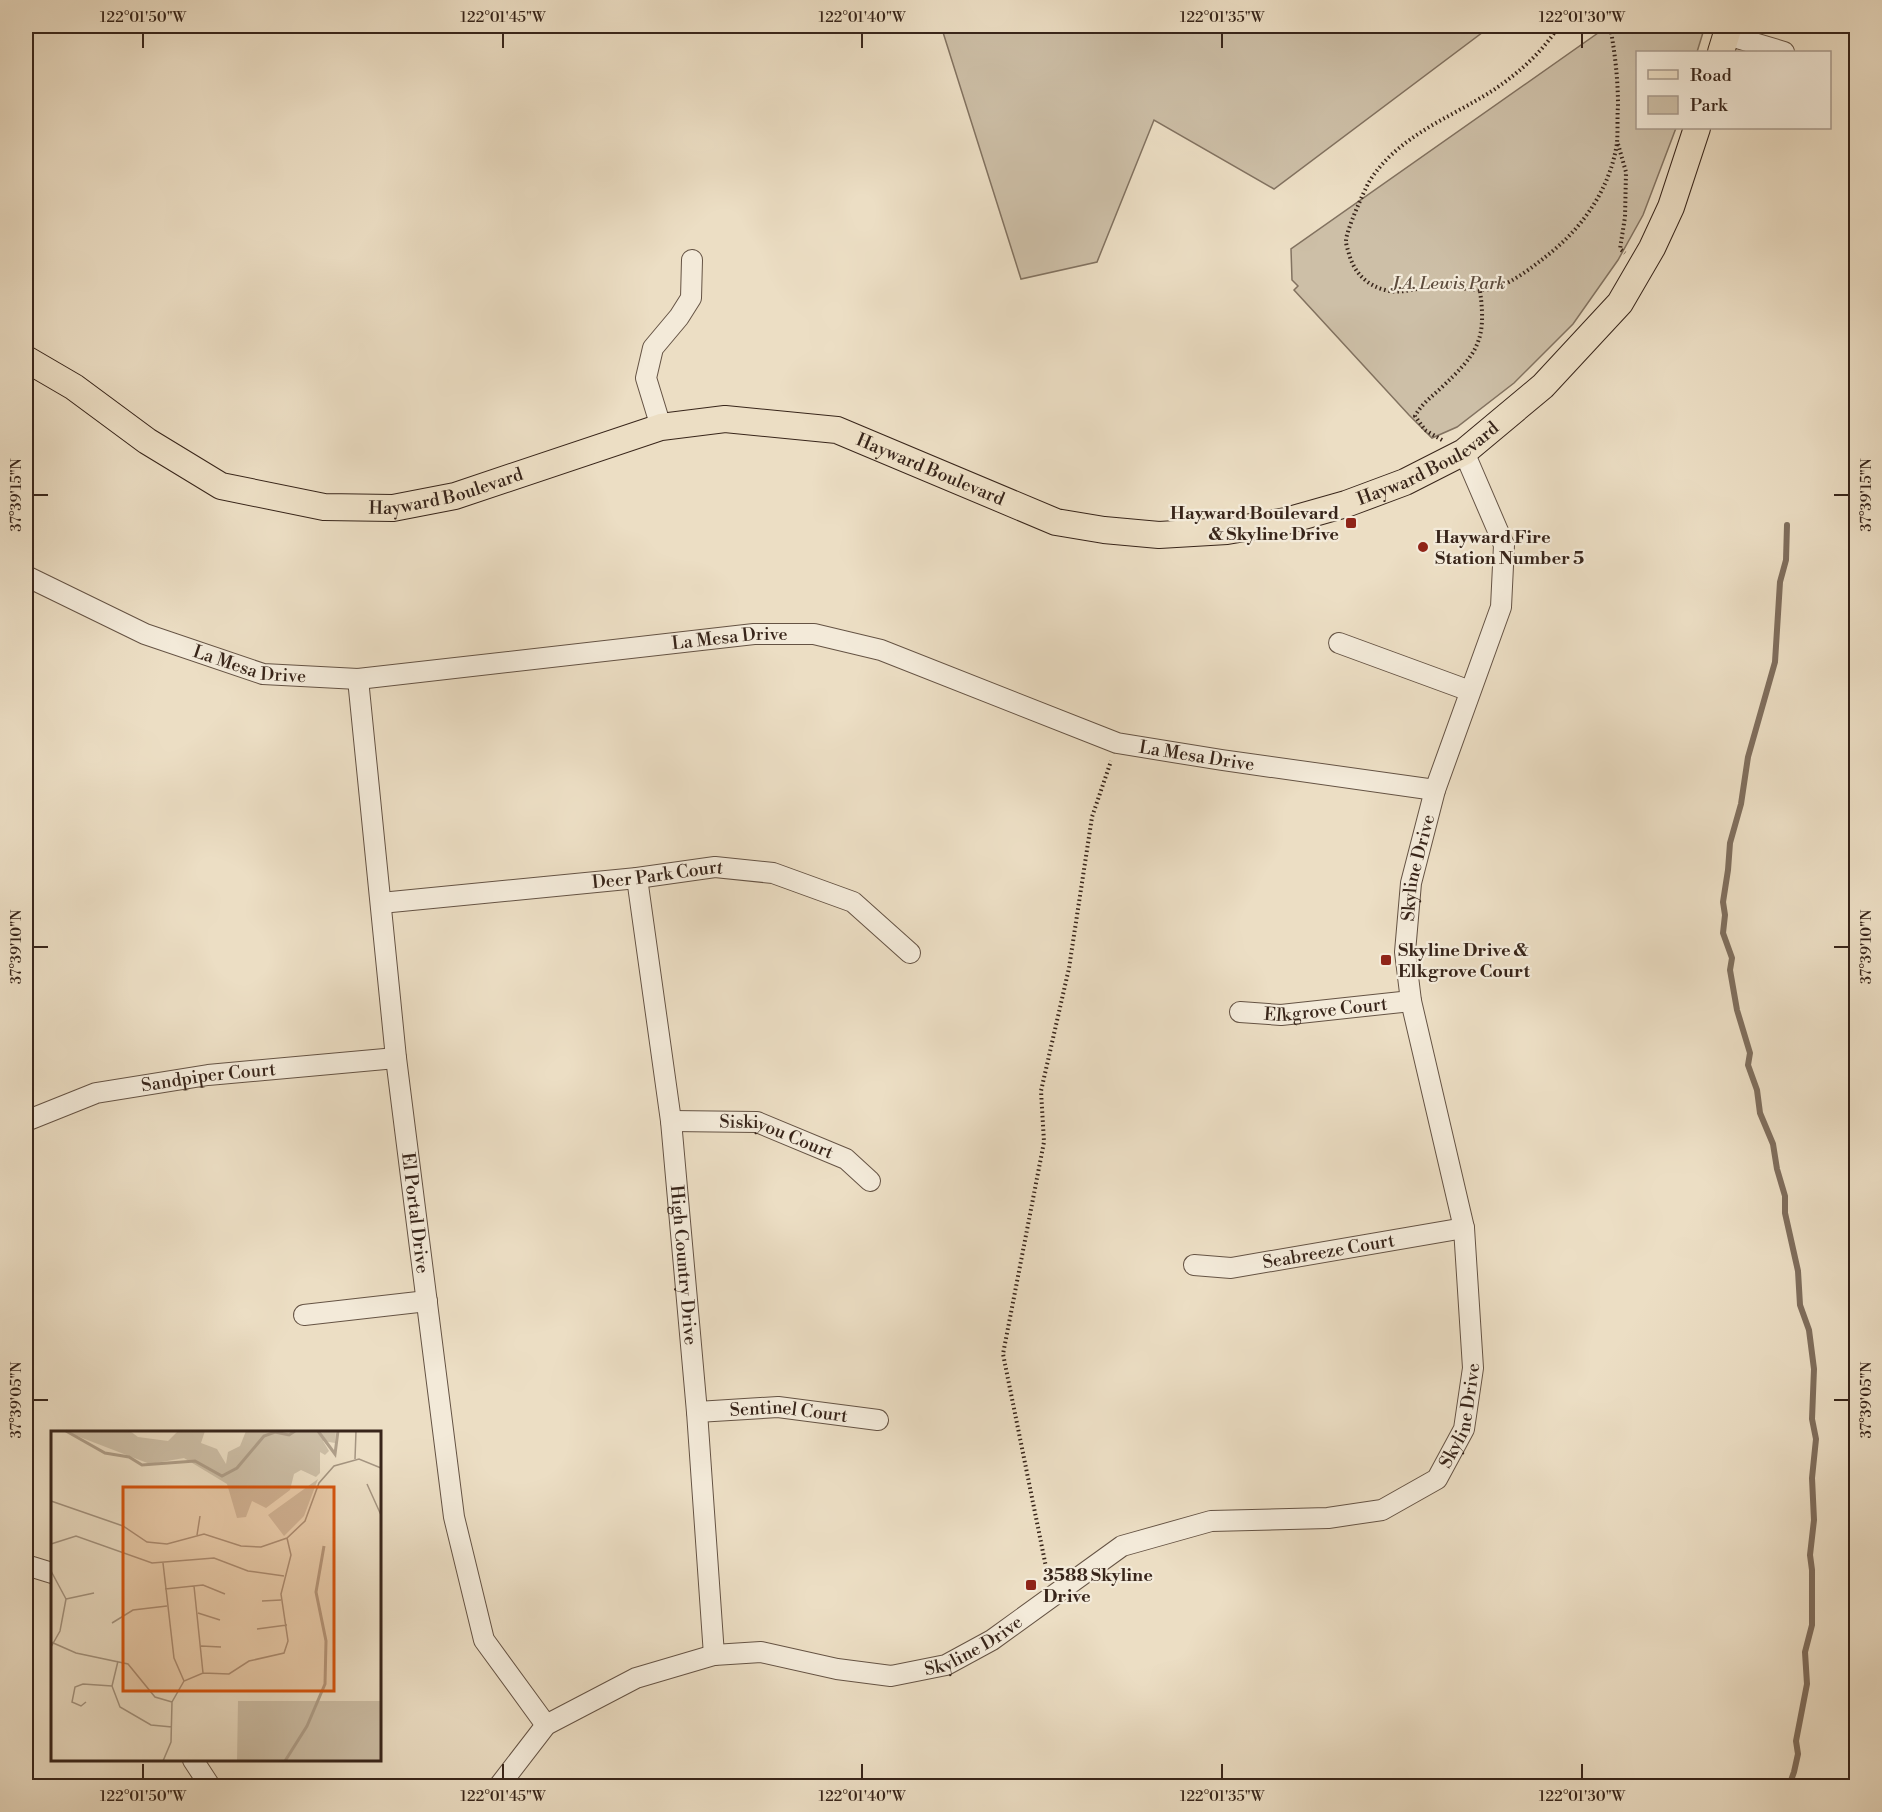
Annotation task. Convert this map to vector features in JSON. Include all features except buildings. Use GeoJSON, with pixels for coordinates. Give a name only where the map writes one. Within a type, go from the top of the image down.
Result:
{"type":"FeatureCollection","features":[{"type":"Feature","properties":{"kind":"main road","name":"Hayward Boulevard"},"geometry":{"type":"LineString","coordinates":[[26,359],[74,387],[147,441],[221,486],[324,507],[393,508],[455,495],[661,427],[725,419],[837,430],[1056,522],[1104,530],[1159,535],[1227,531],[1296,518],[1346,504],[1405,482],[1464,452],[1544,386],[1620,303],[1641,268],[1671,207],[1697,129]]}},
{"type":"Feature","properties":{"kind":"street"},"geometry":{"type":"LineString","coordinates":[[1726,38],[1780,51]]}},
{"type":"Feature","properties":{"kind":"street"},"geometry":{"type":"LineString","coordinates":[[661,427],[646,378],[652,348],[679,317],[691,298],[692,260]]}},
{"type":"Feature","properties":{"kind":"street","name":"Skyline Drive"},"geometry":{"type":"LineString","coordinates":[[499,1786],[546,1725],[636,1678],[714,1655],[761,1652],[837,1669],[891,1676],[946,1665],[992,1640],[1122,1546],[1211,1521],[1329,1518],[1382,1510],[1437,1479],[1464,1429],[1473,1368],[1464,1228],[1411,1001],[1405,952],[1411,883],[1435,790],[1501,607],[1504,545],[1464,452]]}},
{"type":"Feature","properties":{"kind":"street","name":"La Mesa Drive"},"geometry":{"type":"LineString","coordinates":[[26,576],[145,634],[263,674],[358,679],[754,634],[814,634],[881,650],[1117,743],[1435,790]]}},
{"type":"Feature","properties":{"kind":"street"},"geometry":{"type":"LineString","coordinates":[[1339,643],[1470,691]]}},
{"type":"Feature","properties":{"kind":"street","name":"El Portal Drive"},"geometry":{"type":"LineString","coordinates":[[358,679],[396,1058],[454,1517],[484,1640],[546,1725]]}},
{"type":"Feature","properties":{"kind":"street","name":"Deer Park Court"},"geometry":{"type":"LineString","coordinates":[[381,903],[637,878],[715,867],[773,873],[853,902],[910,953]]}},
{"type":"Feature","properties":{"kind":"street","name":"High Country Drive"},"geometry":{"type":"LineString","coordinates":[[637,878],[671,1121],[697,1412],[714,1655]]}},
{"type":"Feature","properties":{"kind":"street","name":"Elkgrove Court"},"geometry":{"type":"LineString","coordinates":[[1240,1012],[1281,1015],[1411,1001]]}},
{"type":"Feature","properties":{"kind":"street","name":"Sandpiper Court"},"geometry":{"type":"LineString","coordinates":[[26,1121],[96,1093],[208,1075],[396,1058]]}},
{"type":"Feature","properties":{"kind":"street","name":"Siskiyou Court"},"geometry":{"type":"LineString","coordinates":[[671,1121],[757,1122],[846,1159],[870,1180]]}},
{"type":"Feature","properties":{"kind":"street","name":"Seabreeze Court"},"geometry":{"type":"LineString","coordinates":[[1194,1265],[1231,1268],[1464,1228]]}},
{"type":"Feature","properties":{"kind":"street"},"geometry":{"type":"LineString","coordinates":[[304,1315],[427,1301]]}},
{"type":"Feature","properties":{"kind":"street","name":"Sentinel Court"},"geometry":{"type":"LineString","coordinates":[[697,1412],[778,1407],[878,1420]]}},
{"type":"Feature","properties":{"kind":"street"},"geometry":{"type":"LineString","coordinates":[[26,1565],[51,1573]]}},
{"type":"Feature","properties":{"kind":"street"},"geometry":{"type":"LineString","coordinates":[[194,1761],[210,1786]]}},
{"type":"Feature","properties":{"kind":"path"},"geometry":{"type":"LineString","coordinates":[[1559,26],[1536,55],[1515,74],[1493,90],[1433,123],[1385,160],[1368,183],[1354,215],[1346,242],[1353,266],[1365,281],[1386,291],[1436,286],[1480,290],[1499,286],[1528,271],[1564,243],[1594,206],[1610,171],[1617,142],[1618,76],[1610,26]]}},
{"type":"Feature","properties":{"kind":"path"},"geometry":{"type":"LineString","coordinates":[[1617,142],[1626,172],[1625,217],[1620,249],[1641,268]]}},
{"type":"Feature","properties":{"kind":"path"},"geometry":{"type":"LineString","coordinates":[[1464,452],[1425,430],[1415,416],[1478,346],[1483,314],[1480,290]]}},
{"type":"Feature","properties":{"kind":"path"},"geometry":{"type":"LineString","coordinates":[[1052,1595],[1003,1353],[1044,1142],[1041,1091],[1069,968],[1092,817],[1117,743]]}},
{"type":"Feature","properties":{"kind":"green space"},"geometry":{"type":"Polygon","coordinates":[[[941,26],[1491,26],[1274,189],[1154,120],[1097,262],[1021,279],[941,26]]]}},
{"type":"Feature","properties":{"kind":"green space","name":"J.A. Lewis Park"},"geometry":{"type":"Polygon","coordinates":[[[1608,26],[1705,26],[1697,51],[1636,51],[1636,129],[1676,129],[1643,215],[1618,260],[1573,324],[1514,383],[1457,427],[1432,438],[1409,415],[1294,290],[1298,286],[1292,280],[1291,249],[1608,26]]]}},
{"type":"Feature","properties":{"kind":"waterway"},"geometry":{"type":"LineString","coordinates":[[1787,525],[1786,560],[1780,582],[1775,662],[1748,757],[1741,804],[1730,843],[1723,902],[1725,915],[1723,933],[1732,958],[1730,970],[1737,1010],[1750,1053],[1748,1065],[1757,1090],[1760,1113],[1773,1144],[1785,1196],[1785,1213],[1798,1271],[1800,1305],[1809,1330],[1814,1369],[1812,1419],[1816,1439],[1812,1478],[1814,1520],[1810,1555],[1812,1625],[1805,1652],[1807,1684],[1796,1741],[1798,1754],[1789,1786]]}},
{"type":"Feature","properties":{"kind":"place","name":"Hayward Boulevard & Skyline Drive"},"geometry":{"type":"Point","coordinates":[1351,523]}},
{"type":"Feature","properties":{"kind":"place","name":"Hayward Fire Station Number 5"},"geometry":{"type":"Point","coordinates":[1423,547]}},
{"type":"Feature","properties":{"kind":"place","name":"Skyline Drive & Elkgrove Court"},"geometry":{"type":"Point","coordinates":[1386,960]}},
{"type":"Feature","properties":{"kind":"place","name":"3588 Skyline Drive"},"geometry":{"type":"Point","coordinates":[1031,1585]}}]}
